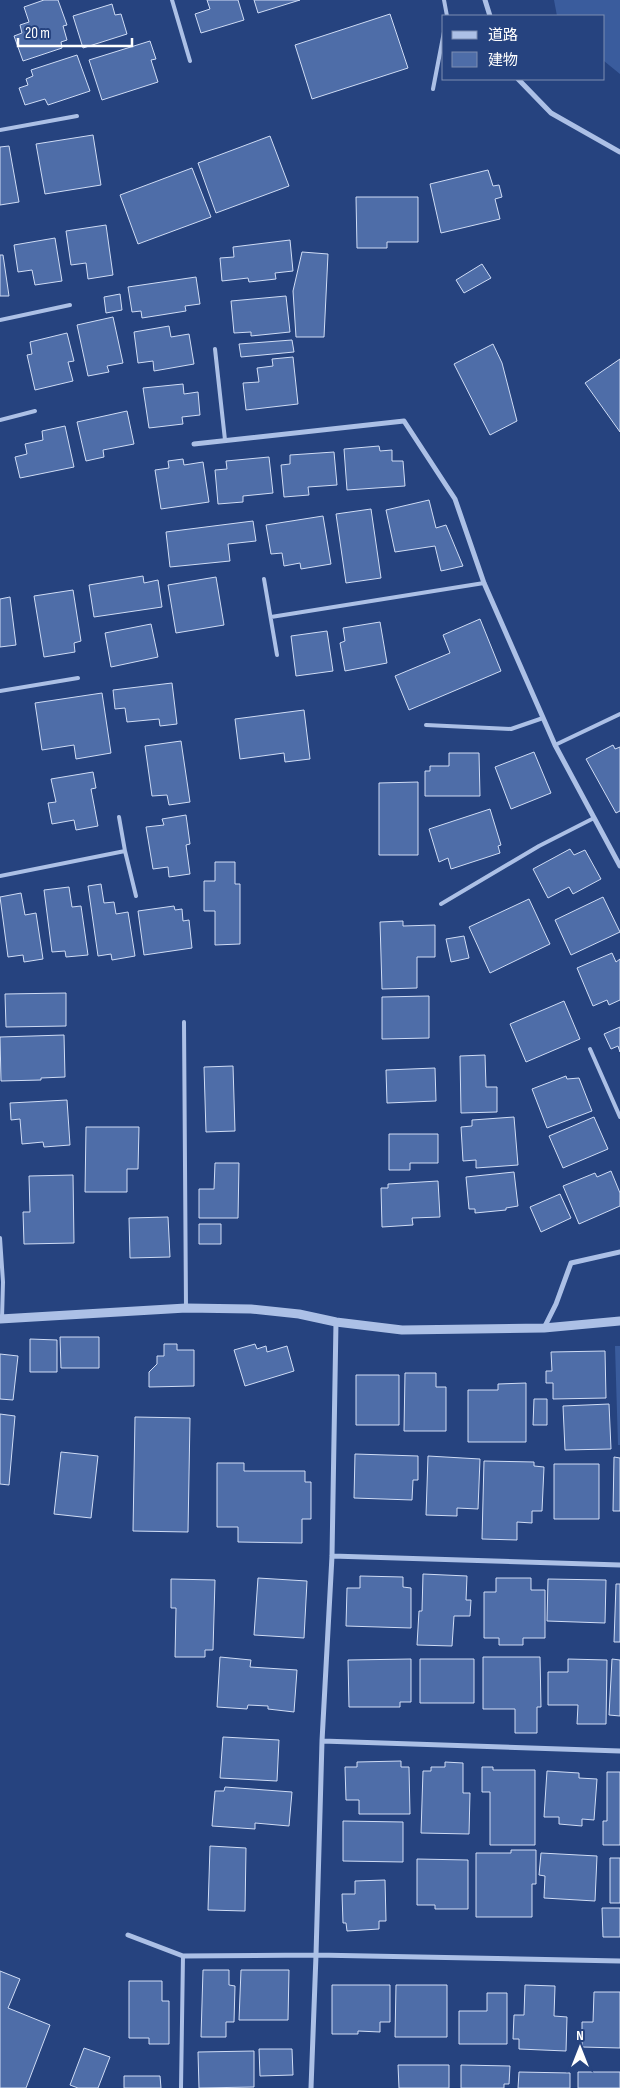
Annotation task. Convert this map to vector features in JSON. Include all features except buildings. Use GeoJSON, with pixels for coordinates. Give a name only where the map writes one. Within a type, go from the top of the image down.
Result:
{"type":"FeatureCollection","features":[{"type":"Feature","properties":{"kind":"street"},"geometry":{"type":"LineString","coordinates":[[485,0],[490,15]]}},
{"type":"Feature","properties":{"kind":"street"},"geometry":{"type":"LineString","coordinates":[[519,80],[551,113],[620,152]]}},
{"type":"Feature","properties":{"kind":"street"},"geometry":{"type":"LineString","coordinates":[[194,444],[404,421],[455,499],[484,583],[555,745],[620,866]]}},
{"type":"Feature","properties":{"kind":"street"},"geometry":{"type":"LineString","coordinates":[[544,1328],[556,1304],[571,1263],[620,1252]]}},
{"type":"Feature","properties":{"kind":"street"},"geometry":{"type":"LineString","coordinates":[[1,1319],[186,1308],[251,1309],[299,1314],[336,1322],[402,1330],[544,1328],[620,1321]]}},
{"type":"Feature","properties":{"kind":"street"},"geometry":{"type":"LineString","coordinates":[[311,2088],[322,1741],[332,1556],[336,1322]]}},
{"type":"Feature","properties":{"kind":"street"},"geometry":{"type":"LineString","coordinates":[[332,1556],[620,1565]]}},
{"type":"Feature","properties":{"kind":"street"},"geometry":{"type":"LineString","coordinates":[[322,1741],[620,1751]]}},
{"type":"Feature","properties":{"kind":"street"},"geometry":{"type":"LineString","coordinates":[[128,1935],[183,1956],[316,1955],[620,1961]]}},
{"type":"Feature","properties":{"kind":"lane"},"geometry":{"type":"LineString","coordinates":[[172,0],[190,62]]}},
{"type":"Feature","properties":{"kind":"lane"},"geometry":{"type":"LineString","coordinates":[[444,0],[447,15]]}},
{"type":"Feature","properties":{"kind":"lane"},"geometry":{"type":"LineString","coordinates":[[433,89],[442,42]]}},
{"type":"Feature","properties":{"kind":"lane"},"geometry":{"type":"LineString","coordinates":[[0,130],[77,116]]}},
{"type":"Feature","properties":{"kind":"lane"},"geometry":{"type":"LineString","coordinates":[[0,320],[70,305]]}},
{"type":"Feature","properties":{"kind":"lane"},"geometry":{"type":"LineString","coordinates":[[215,349],[225,440]]}},
{"type":"Feature","properties":{"kind":"lane"},"geometry":{"type":"LineString","coordinates":[[0,420],[35,411]]}},
{"type":"Feature","properties":{"kind":"lane"},"geometry":{"type":"LineString","coordinates":[[264,579],[277,655]]}},
{"type":"Feature","properties":{"kind":"lane"},"geometry":{"type":"LineString","coordinates":[[272,617],[484,583]]}},
{"type":"Feature","properties":{"kind":"lane"},"geometry":{"type":"LineString","coordinates":[[0,691],[78,678]]}},
{"type":"Feature","properties":{"kind":"lane"},"geometry":{"type":"LineString","coordinates":[[555,745],[620,714]]}},
{"type":"Feature","properties":{"kind":"lane"},"geometry":{"type":"LineString","coordinates":[[426,725],[511,729],[543,718]]}},
{"type":"Feature","properties":{"kind":"lane"},"geometry":{"type":"LineString","coordinates":[[119,817],[136,896]]}},
{"type":"Feature","properties":{"kind":"lane"},"geometry":{"type":"LineString","coordinates":[[441,904],[539,846],[594,818]]}},
{"type":"Feature","properties":{"kind":"lane"},"geometry":{"type":"LineString","coordinates":[[0,876],[125,852]]}},
{"type":"Feature","properties":{"kind":"lane"},"geometry":{"type":"LineString","coordinates":[[184,1022],[186,1308]]}},
{"type":"Feature","properties":{"kind":"lane"},"geometry":{"type":"LineString","coordinates":[[590,1049],[620,1116]]}},
{"type":"Feature","properties":{"kind":"lane"},"geometry":{"type":"LineString","coordinates":[[0,1238],[3,1282],[1,1319]]}},
{"type":"Feature","properties":{"kind":"lane"},"geometry":{"type":"LineString","coordinates":[[181,2088],[183,1956]]}},
{"type":"Feature","properties":{"kind":"shaded area"},"geometry":{"type":"Polygon","coordinates":[[[554,0],[620,0],[620,74],[605,62],[605,15],[557,15],[554,0]]]}},
{"type":"Feature","properties":{"kind":"shaded area"},"geometry":{"type":"Polygon","coordinates":[[[615,1346],[620,1346],[620,1445],[618,1445],[615,1346]]]}}]}
